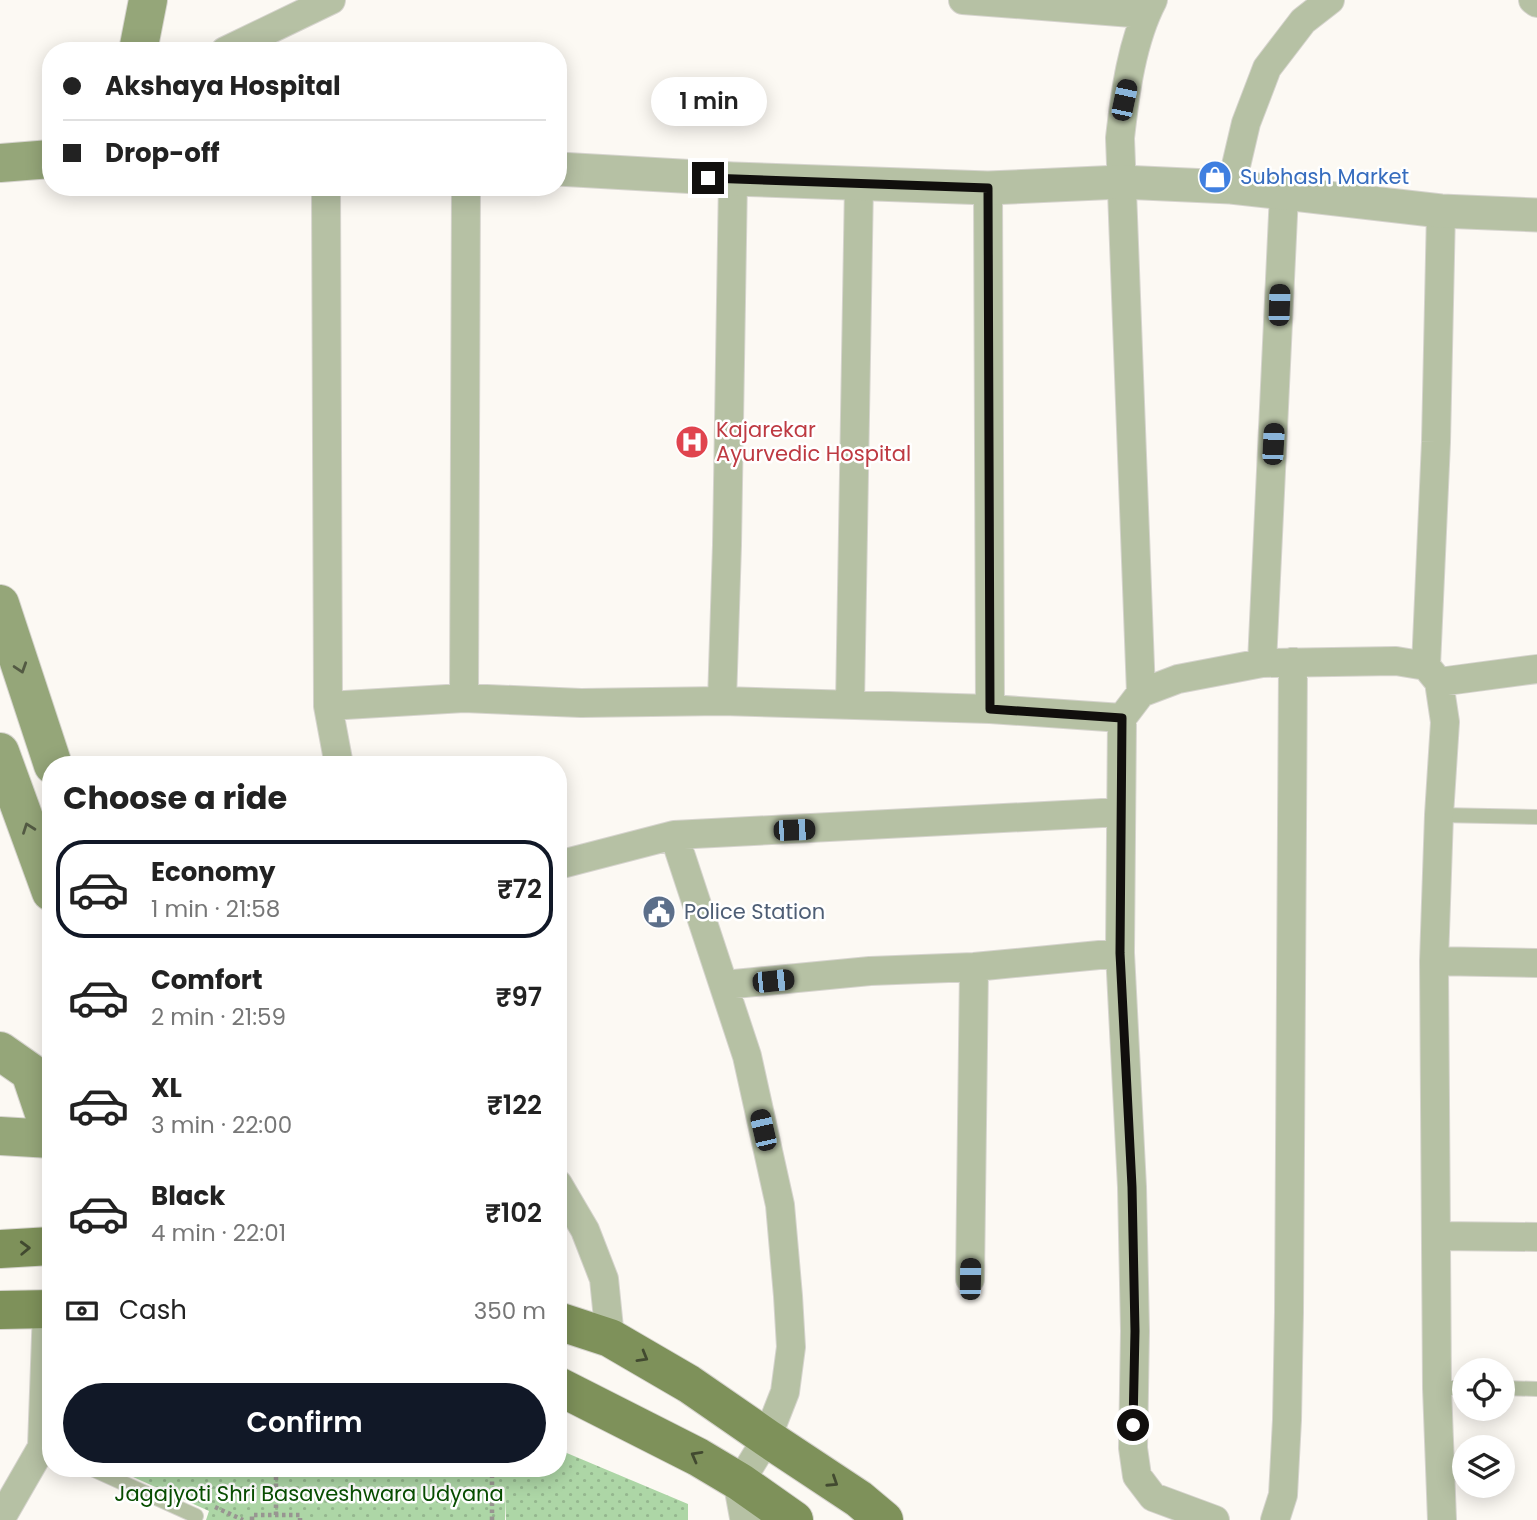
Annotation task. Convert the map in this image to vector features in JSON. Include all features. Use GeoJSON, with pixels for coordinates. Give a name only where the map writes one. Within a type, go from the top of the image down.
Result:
{"type":"FeatureCollection","features":[{"type":"Feature","properties":{"kind":"main road"},"geometry":{"type":"LineString","coordinates":[[140,42],[148,0]]}},
{"type":"Feature","properties":{"kind":"main road"},"geometry":{"type":"LineString","coordinates":[[0,163],[42,160]]}},
{"type":"Feature","properties":{"kind":"main road"},"geometry":{"type":"LineString","coordinates":[[0,604],[50,756]]}},
{"type":"Feature","properties":{"kind":"main road"},"geometry":{"type":"LineString","coordinates":[[0,752],[42,867]]}},
{"type":"Feature","properties":{"kind":"main road"},"geometry":{"type":"LineString","coordinates":[[15,1061],[42,1118]]}},
{"type":"Feature","properties":{"kind":"main road"},"geometry":{"type":"LineString","coordinates":[[0,1136],[42,1137]]}},
{"type":"Feature","properties":{"kind":"main road"},"geometry":{"type":"LineString","coordinates":[[0,1249],[42,1247]]}},
{"type":"Feature","properties":{"kind":"main road"},"geometry":{"type":"LineString","coordinates":[[0,1310],[42,1309]]}},
{"type":"Feature","properties":{"kind":"main road"},"geometry":{"type":"LineString","coordinates":[[567,1324],[610,1338],[689,1384],[859,1499],[884,1520]]}},
{"type":"Feature","properties":{"kind":"main road"},"geometry":{"type":"LineString","coordinates":[[567,1392],[698,1457],[740,1482],[794,1520]]}},
{"type":"Feature","properties":{"kind":"street"},"geometry":{"type":"LineString","coordinates":[[244,42],[331,0]]}},
{"type":"Feature","properties":{"kind":"street"},"geometry":{"type":"LineString","coordinates":[[963,0],[1149,7],[1124,100],[1120,138],[1141,694]]}},
{"type":"Feature","properties":{"kind":"street"},"geometry":{"type":"LineString","coordinates":[[1231,187],[1246,123],[1267,68],[1303,21],[1330,0]]}},
{"type":"Feature","properties":{"kind":"street"},"geometry":{"type":"LineString","coordinates":[[567,170],[733,179],[988,188],[1121,182],[1231,187],[1441,211],[1537,215]]}},
{"type":"Feature","properties":{"kind":"street"},"geometry":{"type":"LineString","coordinates":[[722,701],[733,179]]}},
{"type":"Feature","properties":{"kind":"street"},"geometry":{"type":"LineString","coordinates":[[850,705],[859,184]]}},
{"type":"Feature","properties":{"kind":"street"},"geometry":{"type":"LineString","coordinates":[[988,188],[990,709]]}},
{"type":"Feature","properties":{"kind":"street"},"geometry":{"type":"LineString","coordinates":[[1262,663],[1283,194]]}},
{"type":"Feature","properties":{"kind":"street"},"geometry":{"type":"LineString","coordinates":[[327,196],[328,706],[337,756]]}},
{"type":"Feature","properties":{"kind":"street"},"geometry":{"type":"LineString","coordinates":[[464,698],[466,196]]}},
{"type":"Feature","properties":{"kind":"street"},"geometry":{"type":"LineString","coordinates":[[1441,211],[1432,674],[1445,722],[1434,961],[1437,1236],[1451,1388],[1442,1520]]}},
{"type":"Feature","properties":{"kind":"street"},"geometry":{"type":"LineString","coordinates":[[1215,1520],[1153,1497],[1137,1476],[1133,1448],[1135,1331],[1132,1187],[1120,953],[1122,718],[1141,694],[1178,679],[1262,663],[1396,661],[1432,674],[1537,668]]}},
{"type":"Feature","properties":{"kind":"street"},"geometry":{"type":"LineString","coordinates":[[1275,1520],[1283,1495],[1288,1406],[1293,662]]}},
{"type":"Feature","properties":{"kind":"street"},"geometry":{"type":"LineString","coordinates":[[328,706],[464,698],[581,702],[722,701],[990,709],[1122,718]]}},
{"type":"Feature","properties":{"kind":"street"},"geometry":{"type":"LineString","coordinates":[[567,863],[674,835],[1121,812]]}},
{"type":"Feature","properties":{"kind":"street"},"geometry":{"type":"LineString","coordinates":[[674,835],[747,1056],[780,1205],[790,1347],[785,1392],[767,1438],[740,1482],[747,1520]]}},
{"type":"Feature","properties":{"kind":"street"},"geometry":{"type":"LineString","coordinates":[[724,985],[870,971],[974,967],[1120,953]]}},
{"type":"Feature","properties":{"kind":"street"},"geometry":{"type":"LineString","coordinates":[[1434,961],[1537,963]]}},
{"type":"Feature","properties":{"kind":"street"},"geometry":{"type":"LineString","coordinates":[[970,1279],[974,967]]}},
{"type":"Feature","properties":{"kind":"street"},"geometry":{"type":"LineString","coordinates":[[567,1199],[585,1230],[604,1279],[610,1338]]}},
{"type":"Feature","properties":{"kind":"street"},"geometry":{"type":"LineString","coordinates":[[1437,1236],[1537,1237]]}},
{"type":"Feature","properties":{"kind":"street"},"geometry":{"type":"LineString","coordinates":[[0,1520],[42,1457]]}},
{"type":"Feature","properties":{"kind":"lane"},"geometry":{"type":"LineString","coordinates":[[1439,815],[1537,817]]}},
{"type":"Feature","properties":{"kind":"lane"},"geometry":{"type":"LineString","coordinates":[[1515,1388],[1537,1388]]}},
{"type":"Feature","properties":{"kind":"lane"},"geometry":{"type":"LineString","coordinates":[[110,1477],[196,1516]]}},
{"type":"Feature","properties":{"kind":"path"},"geometry":{"type":"LineString","coordinates":[[276,1477],[276,1515]]}},
{"type":"Feature","properties":{"kind":"path"},"geometry":{"type":"LineString","coordinates":[[492,1477],[492,1520]]}},
{"type":"Feature","properties":{"kind":"path"},"geometry":{"type":"LineString","coordinates":[[252,1520],[252,1515],[300,1515],[300,1520]]}},
{"type":"Feature","properties":{"kind":"green space","name":"Jagajyoti Shri Basaveshwara Udyana"},"geometry":{"type":"Polygon","coordinates":[[[567,1453],[688,1504],[688,1520],[506,1520],[505,1494],[505,1520],[206,1520],[209,1511],[133,1477],[567,1477],[567,1453]]]}},
{"type":"Feature","properties":{"kind":"place","name":"Subhash Market"},"geometry":{"type":"Point","coordinates":[1215,177]}},
{"type":"Feature","properties":{"kind":"place","name":"Kajarekar Ayurvedic Hospital"},"geometry":{"type":"Point","coordinates":[692,442]}},
{"type":"Feature","properties":{"kind":"place","name":"Police Station"},"geometry":{"type":"Point","coordinates":[659,912]}},
{"type":"Feature","properties":{"kind":"route"},"geometry":{"type":"LineString","coordinates":[[708,178],[988,188],[990,709],[1122,718],[1120,953],[1132,1187],[1135,1331],[1133,1425]]}}]}
